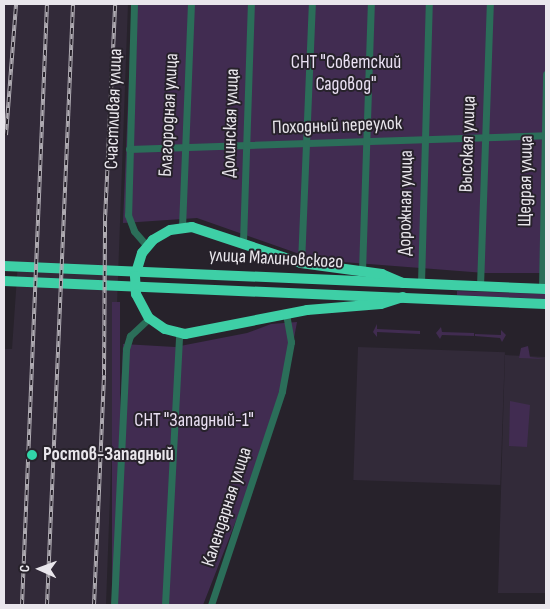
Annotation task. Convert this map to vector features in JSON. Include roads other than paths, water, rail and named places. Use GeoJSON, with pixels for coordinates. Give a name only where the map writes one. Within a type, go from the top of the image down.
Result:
{"type":"FeatureCollection","features":[{"type":"Feature","properties":{"kind":"highway"},"geometry":{"type":"LineString","coordinates":[[403,283],[386,275],[301,263],[200,228],[182,227],[160,234],[147,246],[136,268],[135,285],[140,302],[149,318],[164,329],[179,334],[198,334],[286,314],[325,308],[381,304],[403,297]]}},
{"type":"Feature","properties":{"kind":"highway","name":"улица Малиновского"},"geometry":{"type":"LineString","coordinates":[[4,266],[157,271],[544,289]]}},
{"type":"Feature","properties":{"kind":"highway","name":"улица Малиновского"},"geometry":{"type":"LineString","coordinates":[[4,281],[546,304]]}},
{"type":"Feature","properties":{"kind":"street","name":"Счастливая улица"},"geometry":{"type":"LineString","coordinates":[[134,4],[128,216],[134,231],[147,246]]}},
{"type":"Feature","properties":{"kind":"street","name":"Благородная улица"},"geometry":{"type":"LineString","coordinates":[[182,227],[191,4]]}},
{"type":"Feature","properties":{"kind":"street","name":"Долинская улица"},"geometry":{"type":"LineString","coordinates":[[243,242],[252,4]]}},
{"type":"Feature","properties":{"kind":"street"},"geometry":{"type":"LineString","coordinates":[[301,263],[312,4]]}},
{"type":"Feature","properties":{"kind":"street"},"geometry":{"type":"LineString","coordinates":[[362,271],[371,4]]}},
{"type":"Feature","properties":{"kind":"street","name":"Дорожная улица"},"geometry":{"type":"LineString","coordinates":[[421,283],[424,140],[430,4]]}},
{"type":"Feature","properties":{"kind":"street","name":"Высокая улица"},"geometry":{"type":"LineString","coordinates":[[480,286],[490,4]]}},
{"type":"Feature","properties":{"kind":"street","name":"Щедрая улица"},"geometry":{"type":"LineString","coordinates":[[544,289],[546,74]]}},
{"type":"Feature","properties":{"kind":"street","name":"Походный переулок"},"geometry":{"type":"LineString","coordinates":[[129,149],[424,140],[545,134]]}},
{"type":"Feature","properties":{"kind":"street","name":"Календарная улица"},"geometry":{"type":"LineString","coordinates":[[212,605],[278,405],[291,346],[286,314]]}},
{"type":"Feature","properties":{"kind":"street"},"geometry":{"type":"LineString","coordinates":[[114,605],[126,348],[128,340],[149,318]]}},
{"type":"Feature","properties":{"kind":"street"},"geometry":{"type":"LineString","coordinates":[[165,605],[179,334]]}},
{"type":"Feature","properties":{"kind":"railway"},"geometry":{"type":"LineString","coordinates":[[6,135],[16,4]]}},
{"type":"Feature","properties":{"kind":"railway"},"geometry":{"type":"LineString","coordinates":[[22,605],[47,4]]}},
{"type":"Feature","properties":{"kind":"railway"},"geometry":{"type":"LineString","coordinates":[[47,605],[73,4]]}},
{"type":"Feature","properties":{"kind":"railway"},"geometry":{"type":"LineString","coordinates":[[94,605],[104,375],[105,220],[115,4]]}},
{"type":"Feature","properties":{"kind":"place","name":"Ростов-Западный"},"geometry":{"type":"Point","coordinates":[32,455]}},
{"type":"Feature","properties":{"kind":"park label","name":"СНТ \"Советский Садовод\""},"geometry":{"type":"Point","coordinates":[346,74]}},
{"type":"Feature","properties":{"kind":"park label","name":"СНТ \"Западный-1\""},"geometry":{"type":"Point","coordinates":[194,421]}}]}
